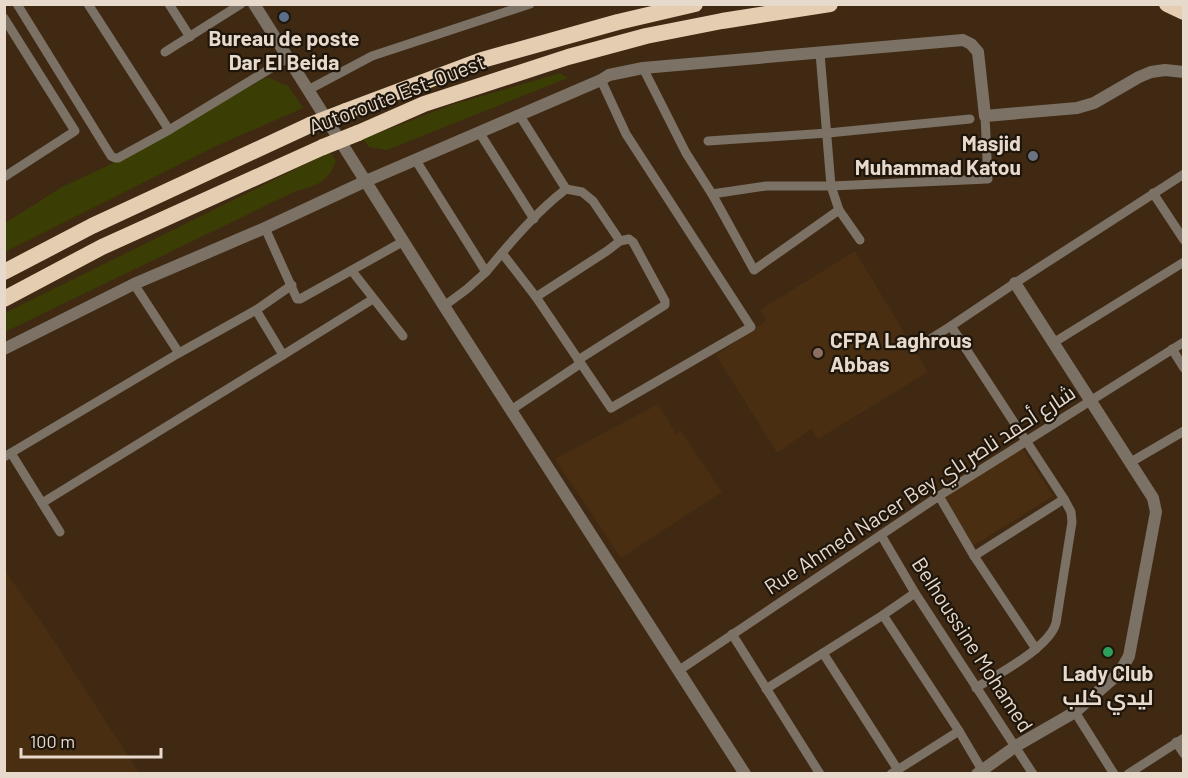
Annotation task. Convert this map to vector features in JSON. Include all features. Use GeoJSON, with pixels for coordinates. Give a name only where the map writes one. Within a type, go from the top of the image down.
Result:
{"type":"FeatureCollection","features":[{"type":"Feature","properties":{"kind":"highway","name":"Autoroute Est-Ouest"},"geometry":{"type":"LineString","coordinates":[[4,272],[92,226],[346,111],[482,60],[607,24],[695,4]]}},
{"type":"Feature","properties":{"kind":"highway","name":"Autoroute Est-Ouest"},"geometry":{"type":"LineString","coordinates":[[4,298],[102,247],[424,104],[514,74],[646,36],[830,4]]}},
{"type":"Feature","properties":{"kind":"highway"},"geometry":{"type":"LineString","coordinates":[[1167,4],[1184,12]]}},
{"type":"Feature","properties":{"kind":"street"},"geometry":{"type":"LineString","coordinates":[[17,4],[111,156],[115,158],[169,130],[288,58]]}},
{"type":"Feature","properties":{"kind":"street"},"geometry":{"type":"LineString","coordinates":[[88,4],[169,130]]}},
{"type":"Feature","properties":{"kind":"street"},"geometry":{"type":"LineString","coordinates":[[169,4],[190,37]]}},
{"type":"Feature","properties":{"kind":"street"},"geometry":{"type":"LineString","coordinates":[[165,52],[241,4]]}},
{"type":"Feature","properties":{"kind":"street"},"geometry":{"type":"LineString","coordinates":[[254,4],[444,306],[744,774]]}},
{"type":"Feature","properties":{"kind":"street"},"geometry":{"type":"LineString","coordinates":[[308,90],[372,56],[530,4]]}},
{"type":"Feature","properties":{"kind":"street"},"geometry":{"type":"LineString","coordinates":[[4,18],[75,131],[4,177]]}},
{"type":"Feature","properties":{"kind":"street"},"geometry":{"type":"LineString","coordinates":[[4,349],[134,284],[609,75],[643,68],[963,40],[971,44],[978,52],[985,116],[988,179],[831,186],[766,186],[712,194]]}},
{"type":"Feature","properties":{"kind":"street"},"geometry":{"type":"LineString","coordinates":[[820,53],[831,186],[839,210],[860,240]]}},
{"type":"Feature","properties":{"kind":"street"},"geometry":{"type":"LineString","coordinates":[[643,68],[686,153],[712,194],[754,270],[839,210]]}},
{"type":"Feature","properties":{"kind":"street"},"geometry":{"type":"LineString","coordinates":[[985,116],[1077,108],[1094,103],[1151,72],[1165,70],[1184,72]]}},
{"type":"Feature","properties":{"kind":"street"},"geometry":{"type":"LineString","coordinates":[[502,253],[536,297],[610,408],[751,327],[626,134],[601,80]]}},
{"type":"Feature","properties":{"kind":"street"},"geometry":{"type":"LineString","coordinates":[[519,116],[567,189]]}},
{"type":"Feature","properties":{"kind":"street"},"geometry":{"type":"LineString","coordinates":[[708,141],[828,133],[970,119]]}},
{"type":"Feature","properties":{"kind":"street"},"geometry":{"type":"LineString","coordinates":[[479,132],[534,219]]}},
{"type":"Feature","properties":{"kind":"street"},"geometry":{"type":"LineString","coordinates":[[415,159],[486,272]]}},
{"type":"Feature","properties":{"kind":"street"},"geometry":{"type":"LineString","coordinates":[[919,346],[1184,174]]}},
{"type":"Feature","properties":{"kind":"street"},"geometry":{"type":"LineString","coordinates":[[444,306],[486,272],[556,196],[567,189],[582,192],[593,201],[620,241]]}},
{"type":"Feature","properties":{"kind":"street"},"geometry":{"type":"LineString","coordinates":[[1153,193],[1184,240]]}},
{"type":"Feature","properties":{"kind":"street"},"geometry":{"type":"LineString","coordinates":[[265,228],[297,299],[404,241]]}},
{"type":"Feature","properties":{"kind":"street"},"geometry":{"type":"LineString","coordinates":[[511,410],[662,308],[665,301],[633,242],[629,239],[620,241],[536,297]]}},
{"type":"Feature","properties":{"kind":"street"},"geometry":{"type":"LineString","coordinates":[[1053,343],[1184,262]]}},
{"type":"Feature","properties":{"kind":"street"},"geometry":{"type":"LineString","coordinates":[[352,271],[403,336]]}},
{"type":"Feature","properties":{"kind":"street"},"geometry":{"type":"LineString","coordinates":[[883,615],[959,731],[980,772],[1016,746],[1075,712],[1116,676],[1129,656],[1156,512],[1154,498],[1015,283]]}},
{"type":"Feature","properties":{"kind":"street"},"geometry":{"type":"LineString","coordinates":[[134,284],[179,354]]}},
{"type":"Feature","properties":{"kind":"street"},"geometry":{"type":"LineString","coordinates":[[60,532],[8,455],[256,310],[291,285]]}},
{"type":"Feature","properties":{"kind":"street"},"geometry":{"type":"LineString","coordinates":[[42,504],[373,299]]}},
{"type":"Feature","properties":{"kind":"street"},"geometry":{"type":"LineString","coordinates":[[256,310],[283,355]]}},
{"type":"Feature","properties":{"kind":"street"},"geometry":{"type":"LineString","coordinates":[[951,326],[1071,512],[1072,528],[1056,623],[1052,633],[1036,649],[976,688]]}},
{"type":"Feature","properties":{"kind":"street","name":"Rue Ahmed Nacer Bey شارع أحمد ناصر باي"},"geometry":{"type":"LineString","coordinates":[[678,671],[939,496],[1184,342]]}},
{"type":"Feature","properties":{"kind":"street"},"geometry":{"type":"LineString","coordinates":[[1172,349],[1184,368]]}},
{"type":"Feature","properties":{"kind":"street"},"geometry":{"type":"LineString","coordinates":[[1131,462],[1184,431]]}},
{"type":"Feature","properties":{"kind":"street"},"geometry":{"type":"LineString","coordinates":[[939,496],[974,556],[1036,649]]}},
{"type":"Feature","properties":{"kind":"street"},"geometry":{"type":"LineString","coordinates":[[974,556],[1064,499]]}},
{"type":"Feature","properties":{"kind":"street","name":"Belhoussine Mohamed"},"geometry":{"type":"LineString","coordinates":[[881,535],[915,593],[1033,774]]}},
{"type":"Feature","properties":{"kind":"street"},"geometry":{"type":"LineString","coordinates":[[766,689],[915,593]]}},
{"type":"Feature","properties":{"kind":"street"},"geometry":{"type":"LineString","coordinates":[[732,634],[820,774]]}},
{"type":"Feature","properties":{"kind":"street"},"geometry":{"type":"LineString","coordinates":[[823,653],[894,772],[959,731]]}},
{"type":"Feature","properties":{"kind":"street"},"geometry":{"type":"LineString","coordinates":[[1075,712],[1114,774]]}},
{"type":"Feature","properties":{"kind":"street"},"geometry":{"type":"LineString","coordinates":[[1128,774],[1180,740],[1184,754]]}},
{"type":"Feature","properties":{"kind":"shaded area"},"geometry":{"type":"Polygon","coordinates":[[[560,73],[568,78],[387,150],[369,147],[363,139],[451,105],[560,73]]]}},
{"type":"Feature","properties":{"kind":"shaded area"},"geometry":{"type":"Polygon","coordinates":[[[267,77],[288,86],[303,108],[216,146],[5,252],[5,223],[62,187],[109,165],[267,77]]]}},
{"type":"Feature","properties":{"kind":"shaded area"},"geometry":{"type":"Polygon","coordinates":[[[330,152],[336,161],[329,174],[321,182],[296,191],[5,332],[5,313],[330,152]]]}},
{"type":"Feature","properties":{"kind":"shaded area","name":"CFPA Laghrous Abbas"},"geometry":{"type":"Polygon","coordinates":[[[855,251],[928,372],[818,439],[811,429],[777,453],[716,355],[766,321],[760,310],[855,251]]]}},
{"type":"Feature","properties":{"kind":"shaded area"},"geometry":{"type":"Polygon","coordinates":[[[658,404],[676,434],[681,431],[722,492],[621,558],[555,459],[658,404]]]}},
{"type":"Feature","properties":{"kind":"shaded area"},"geometry":{"type":"Polygon","coordinates":[[[1023,449],[1053,496],[973,546],[944,498],[1023,449]]]}},
{"type":"Feature","properties":{"kind":"shaded area"},"geometry":{"type":"Polygon","coordinates":[[[5,571],[48,632],[139,773],[5,773],[5,571]]]}},
{"type":"Feature","properties":{"kind":"place","name":"Bureau de poste Dar El Beida"},"geometry":{"type":"Point","coordinates":[284,17]}},
{"type":"Feature","properties":{"kind":"place","name":"Masjid Muhammad Katou"},"geometry":{"type":"Point","coordinates":[1033,156]}},
{"type":"Feature","properties":{"kind":"place","name":"CFPA Laghrous Abbas"},"geometry":{"type":"Point","coordinates":[818,353]}},
{"type":"Feature","properties":{"kind":"place","name":"Lady Club ليدي كلب"},"geometry":{"type":"Point","coordinates":[1108,652]}}]}
